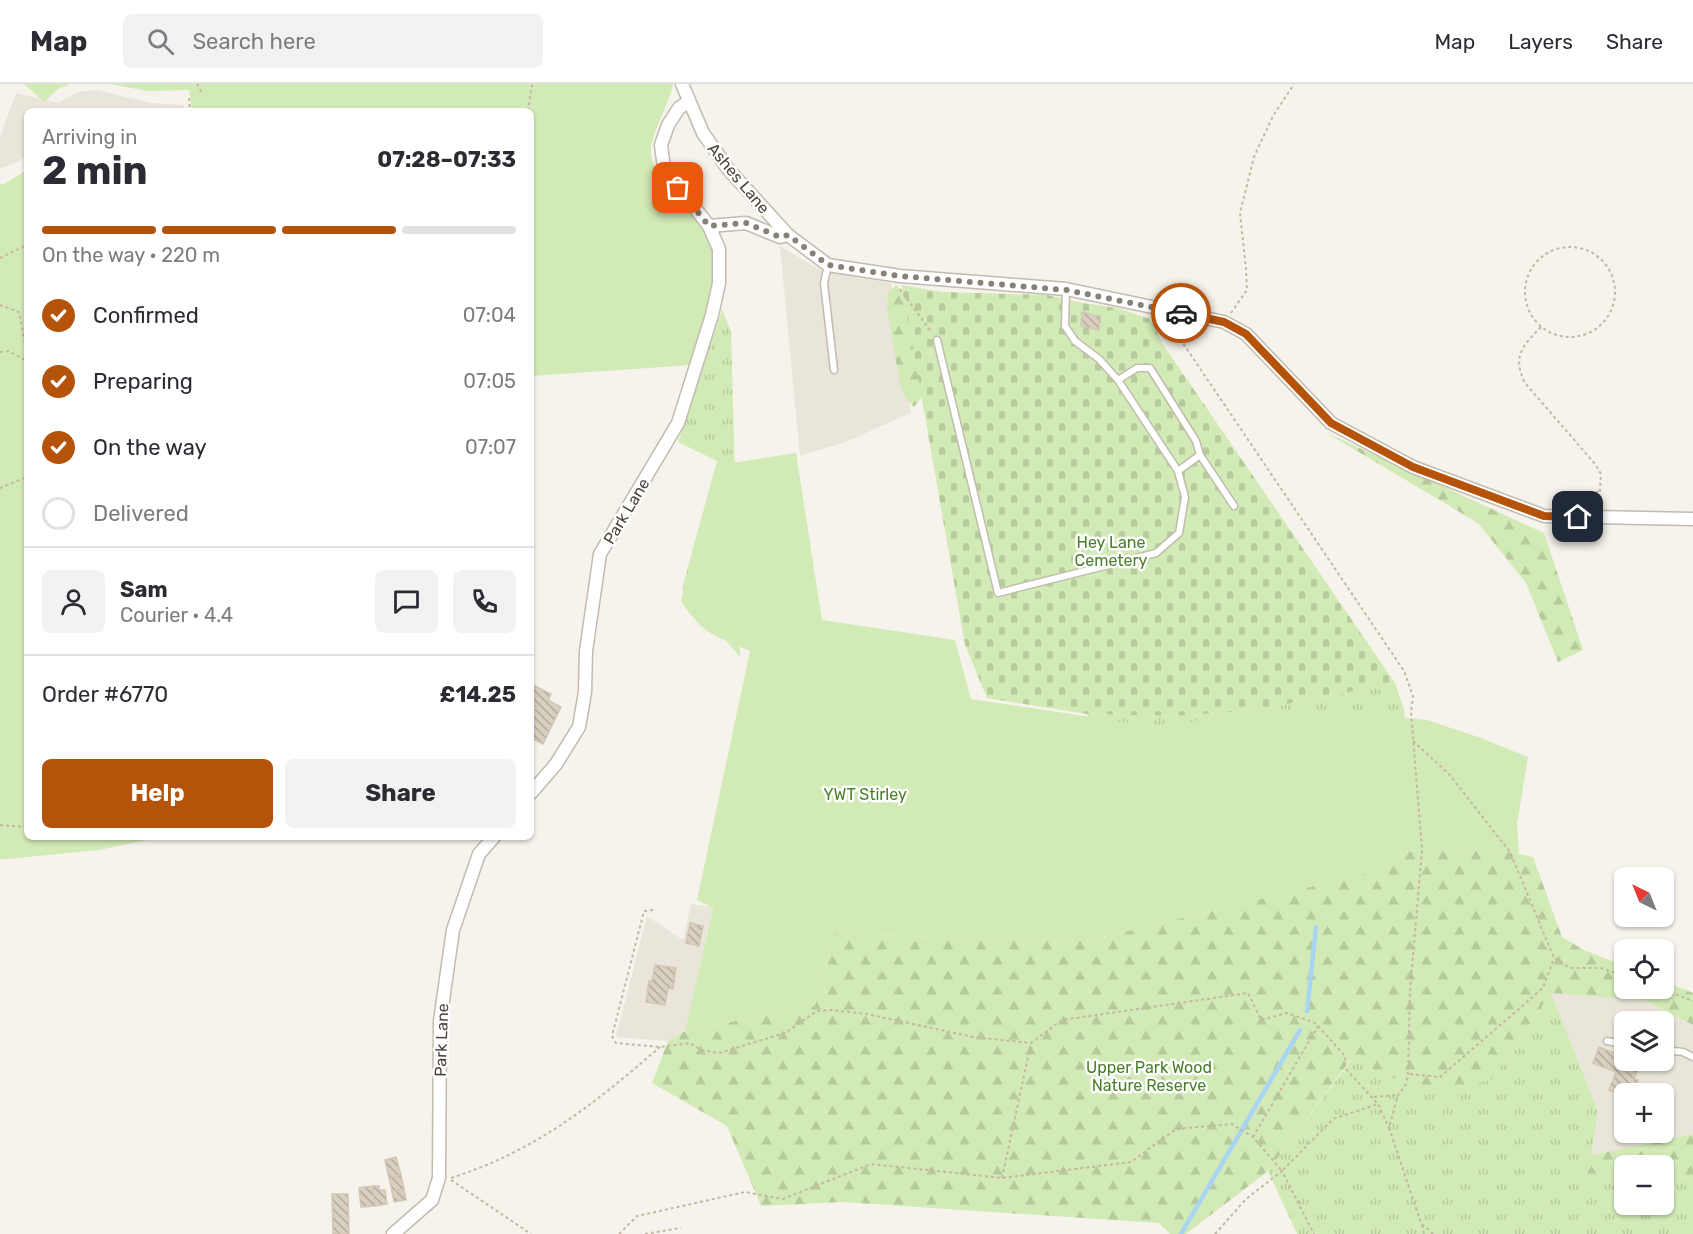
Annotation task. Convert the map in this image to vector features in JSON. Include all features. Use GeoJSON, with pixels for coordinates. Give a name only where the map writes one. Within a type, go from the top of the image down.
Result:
{"type":"FeatureCollection","features":[{"type":"Feature","properties":{"kind":"street","name":"Ashes Lane"},"geometry":{"type":"LineString","coordinates":[[682,84],[703,133],[728,168],[788,235]]}},
{"type":"Feature","properties":{"kind":"street","name":"Park Lane"},"geometry":{"type":"LineString","coordinates":[[534,790],[556,764],[579,727],[585,692],[586,651],[600,554],[678,423],[712,315],[719,283],[719,249],[709,226],[664,168],[661,145],[668,125],[679,108],[688,102]]}},
{"type":"Feature","properties":{"kind":"street"},"geometry":{"type":"LineString","coordinates":[[709,226],[746,223],[780,237],[788,235],[828,265],[900,276],[1066,290],[1224,322],[1246,334],[1331,423],[1413,467],[1544,516],[1693,519]]}},
{"type":"Feature","properties":{"kind":"street","name":"Park Lane"},"geometry":{"type":"LineString","coordinates":[[393,1234],[432,1200],[439,1178],[440,1021],[453,930],[480,854],[492,840]]}},
{"type":"Feature","properties":{"kind":"lane"},"geometry":{"type":"LineString","coordinates":[[828,265],[824,283],[834,370]]}},
{"type":"Feature","properties":{"kind":"lane"},"geometry":{"type":"LineString","coordinates":[[937,340],[998,593],[1156,553],[1179,533],[1185,496],[1178,471],[1118,380],[1099,359],[1075,341],[1065,326],[1066,290]]}},
{"type":"Feature","properties":{"kind":"lane"},"geometry":{"type":"LineString","coordinates":[[1118,380],[1137,368],[1150,368],[1196,441],[1200,455],[1234,506]]}},
{"type":"Feature","properties":{"kind":"lane"},"geometry":{"type":"LineString","coordinates":[[1178,471],[1200,455]]}},
{"type":"Feature","properties":{"kind":"lane"},"geometry":{"type":"LineString","coordinates":[[1607,1041],[1614,1042]]}},
{"type":"Feature","properties":{"kind":"lane"},"geometry":{"type":"LineString","coordinates":[[1674,1051],[1693,1057]]}},
{"type":"Feature","properties":{"kind":"path"},"geometry":{"type":"LineString","coordinates":[[196,84],[202,93]]}},
{"type":"Feature","properties":{"kind":"path"},"geometry":{"type":"LineString","coordinates":[[528,108],[532,84]]}},
{"type":"Feature","properties":{"kind":"path"},"geometry":{"type":"LineString","coordinates":[[1224,322],[1247,290],[1240,213],[1254,157],[1273,116],[1294,84]]}},
{"type":"Feature","properties":{"kind":"path"},"geometry":{"type":"LineString","coordinates":[[189,98],[190,108]]}},
{"type":"Feature","properties":{"kind":"path"},"geometry":{"type":"LineString","coordinates":[[1572,246],[1587,249],[1600,257],[1610,269],[1615,283],[1615,298],[1611,312],[1603,324],[1591,332],[1576,337],[1562,337],[1542,327],[1528,310],[1525,295],[1526,280],[1533,266],[1543,255],[1557,248],[1572,246]]}},
{"type":"Feature","properties":{"kind":"path"},"geometry":{"type":"LineString","coordinates":[[0,258],[24,247]]}},
{"type":"Feature","properties":{"kind":"path"},"geometry":{"type":"LineString","coordinates":[[900,276],[900,288],[937,340]]}},
{"type":"Feature","properties":{"kind":"path"},"geometry":{"type":"LineString","coordinates":[[0,305],[19,312],[24,336]]}},
{"type":"Feature","properties":{"kind":"path"},"geometry":{"type":"LineString","coordinates":[[1171,310],[1169,325],[1404,671],[1413,696],[1411,712],[1422,849],[1410,992],[1408,1074],[1406,1084],[1398,1095],[1389,1128]]}},
{"type":"Feature","properties":{"kind":"path"},"geometry":{"type":"LineString","coordinates":[[1542,327],[1521,350],[1518,359],[1519,372],[1525,383],[1595,464],[1600,474],[1600,498],[1596,518]]}},
{"type":"Feature","properties":{"kind":"path"},"geometry":{"type":"LineString","coordinates":[[0,352],[8,351],[24,359]]}},
{"type":"Feature","properties":{"kind":"path"},"geometry":{"type":"LineString","coordinates":[[0,488],[24,478]]}},
{"type":"Feature","properties":{"kind":"path"},"geometry":{"type":"LineString","coordinates":[[1413,741],[1449,774],[1510,852],[1554,958],[1570,968],[1601,968],[1614,973]]}},
{"type":"Feature","properties":{"kind":"path"},"geometry":{"type":"LineString","coordinates":[[0,825],[24,826]]}},
{"type":"Feature","properties":{"kind":"path"},"geometry":{"type":"LineString","coordinates":[[653,910],[644,911],[612,1036],[616,1043],[660,1047],[690,1043],[701,1050],[719,1053],[785,1033],[817,1011],[831,1010],[867,1014],[973,1037],[1031,1043]]}},
{"type":"Feature","properties":{"kind":"path"},"geometry":{"type":"LineString","coordinates":[[1408,1074],[1440,1077],[1543,988],[1554,958]]}},
{"type":"Feature","properties":{"kind":"path"},"geometry":{"type":"LineString","coordinates":[[1002,1178],[1031,1043],[1062,1020],[1248,993],[1261,1020],[1287,1013],[1312,1022],[1345,1056],[1345,1068],[1378,1104],[1389,1128],[1424,1234]]}},
{"type":"Feature","properties":{"kind":"path"},"geometry":{"type":"LineString","coordinates":[[1674,994],[1693,1001]]}},
{"type":"Feature","properties":{"kind":"path"},"geometry":{"type":"LineString","coordinates":[[1254,1137],[1318,1026]]}},
{"type":"Feature","properties":{"kind":"path"},"geometry":{"type":"LineString","coordinates":[[531,1234],[449,1178],[485,1167],[584,1111],[660,1047]]}},
{"type":"Feature","properties":{"kind":"path"},"geometry":{"type":"LineString","coordinates":[[1372,1098],[1398,1095]]}},
{"type":"Feature","properties":{"kind":"path"},"geometry":{"type":"LineString","coordinates":[[1215,1234],[1246,1199],[1282,1171],[1333,1119],[1378,1104]]}},
{"type":"Feature","properties":{"kind":"path"},"geometry":{"type":"LineString","coordinates":[[619,1234],[637,1216],[745,1192],[783,1199],[871,1164],[1002,1178],[1131,1162],[1176,1129],[1232,1124],[1254,1137],[1282,1171],[1314,1234]]}},
{"type":"Feature","properties":{"kind":"path"},"geometry":{"type":"LineString","coordinates":[[1421,1222],[1433,1234]]}},
{"type":"Feature","properties":{"kind":"path"},"geometry":{"type":"LineString","coordinates":[[645,1234],[681,1228]]}},
{"type":"Feature","properties":{"kind":"shaded area"},"geometry":{"type":"Polygon","coordinates":[[[96,90],[152,103],[184,105],[184,108],[24,108],[24,158],[0,169],[0,137],[16,93],[59,103],[77,92],[96,90]]]}},
{"type":"Feature","properties":{"kind":"shaded area"},"geometry":{"type":"Polygon","coordinates":[[[780,246],[824,272],[891,283],[911,413],[843,443],[800,456],[780,246]]]}},
{"type":"Feature","properties":{"kind":"shaded area"},"geometry":{"type":"Polygon","coordinates":[[[691,904],[713,907],[685,1031],[668,1041],[616,1037],[647,916],[683,940],[691,904]]]}},
{"type":"Feature","properties":{"kind":"shaded area"},"geometry":{"type":"Polygon","coordinates":[[[1551,993],[1644,1000],[1666,1011],[1614,1011],[1614,1071],[1674,1071],[1674,1015],[1693,1025],[1693,1134],[1674,1138],[1674,1083],[1614,1083],[1614,1143],[1650,1143],[1592,1155],[1598,1111],[1551,993]]]}},
{"type":"Feature","properties":{"kind":"green space"},"geometry":{"type":"Polygon","coordinates":[[[24,84],[71,84],[58,89],[44,102],[24,84]]]}},
{"type":"Feature","properties":{"kind":"green space"},"geometry":{"type":"Polygon","coordinates":[[[109,84],[673,84],[653,139],[651,154],[658,175],[706,231],[712,245],[715,262],[708,316],[692,365],[534,376],[534,108],[192,108],[189,90],[148,91],[109,84]]]}},
{"type":"Feature","properties":{"kind":"green space"},"geometry":{"type":"Polygon","coordinates":[[[24,172],[24,840],[147,840],[99,850],[0,859],[0,184],[4,184],[24,172]]]}},
{"type":"Feature","properties":{"kind":"green space"},"geometry":{"type":"Polygon","coordinates":[[[896,285],[906,295],[923,396],[914,407],[906,398],[900,384],[887,308],[888,292],[896,285]]]}},
{"type":"Feature","properties":{"kind":"green space","name":"Hey Lane Cemetery"},"geometry":{"type":"Polygon","coordinates":[[[902,285],[942,292],[1047,295],[1117,308],[1150,319],[1162,343],[1395,683],[1256,710],[1176,716],[1087,714],[987,698],[965,645],[902,285]]]}},
{"type":"Feature","properties":{"kind":"green space"},"geometry":{"type":"Polygon","coordinates":[[[722,310],[731,331],[740,657],[682,589],[717,461],[678,442],[722,310]]]}},
{"type":"Feature","properties":{"kind":"green space"},"geometry":{"type":"Polygon","coordinates":[[[1325,432],[1544,533],[1583,650],[1558,662],[1526,583],[1478,523],[1325,432]]]}},
{"type":"Feature","properties":{"kind":"green space","name":"YWT Stirley"},"geometry":{"type":"Polygon","coordinates":[[[796,453],[822,620],[955,640],[971,699],[1151,726],[1252,714],[1338,711],[1427,720],[1481,738],[1528,757],[1517,824],[1519,854],[1422,849],[1398,853],[1393,867],[1086,941],[833,934],[815,1005],[685,1031],[713,908],[697,900],[750,651],[704,628],[681,601],[695,541],[718,465],[796,453]]]}},
{"type":"Feature","properties":{"kind":"green space"},"geometry":{"type":"Polygon","coordinates":[[[1395,683],[1404,709],[1409,790],[1115,789],[1087,714],[1176,716],[1256,710],[1395,683]]]}},
{"type":"Feature","properties":{"kind":"green space","name":"Upper Park Wood Nature Reserve"},"geometry":{"type":"Polygon","coordinates":[[[1422,849],[1510,852],[1533,857],[1562,937],[1584,950],[1614,962],[1614,998],[1551,993],[1491,1080],[1434,1092],[1406,1084],[1351,1059],[1268,1171],[1186,1234],[1170,1234],[1159,1223],[843,1202],[761,1206],[727,1126],[652,1083],[668,1041],[685,1031],[815,1005],[833,934],[1086,941],[1392,867],[1398,853],[1422,849]]]}},
{"type":"Feature","properties":{"kind":"green space","name":"Upper Park Wood Nature Reserve"},"geometry":{"type":"Polygon","coordinates":[[[1674,985],[1693,993],[1693,1025],[1674,1015],[1674,1011],[1666,1011],[1644,1000],[1631,999],[1674,999],[1674,985]]]}},
{"type":"Feature","properties":{"kind":"green space"},"geometry":{"type":"Polygon","coordinates":[[[1551,993],[1598,1111],[1591,1158],[1579,1173],[1614,1175],[1614,1215],[1674,1215],[1674,1178],[1693,1179],[1693,1234],[1297,1234],[1268,1171],[1352,1059],[1406,1084],[1491,1080],[1551,993]]]}},
{"type":"Feature","properties":{"kind":"green space"},"geometry":{"type":"Polygon","coordinates":[[[1693,1134],[1693,1179],[1674,1178],[1674,1155],[1614,1155],[1614,1175],[1578,1173],[1592,1155],[1650,1143],[1674,1143],[1674,1138],[1693,1134]]]}},
{"type":"Feature","properties":{"kind":"building"},"geometry":{"type":"Polygon","coordinates":[[[1082,312],[1100,317],[1099,330],[1081,326],[1082,312]]]}},
{"type":"Feature","properties":{"kind":"building"},"geometry":{"type":"Polygon","coordinates":[[[534,686],[551,694],[548,700],[561,707],[543,744],[534,740],[536,707],[534,706],[534,686]]]}},
{"type":"Feature","properties":{"kind":"building"},"geometry":{"type":"Polygon","coordinates":[[[690,923],[703,926],[699,946],[686,943],[690,923]]]}},
{"type":"Feature","properties":{"kind":"building"},"geometry":{"type":"Polygon","coordinates":[[[655,965],[676,968],[673,989],[668,988],[665,1005],[646,1002],[649,981],[652,981],[655,965]]]}},
{"type":"Feature","properties":{"kind":"building"},"geometry":{"type":"Polygon","coordinates":[[[1599,1047],[1614,1053],[1614,1071],[1637,1071],[1634,1079],[1638,1080],[1637,1083],[1614,1083],[1614,1092],[1609,1090],[1616,1072],[1593,1063],[1599,1047]]]}},
{"type":"Feature","properties":{"kind":"building"},"geometry":{"type":"Polygon","coordinates":[[[396,1157],[401,1175],[389,1178],[385,1160],[396,1157]]]}},
{"type":"Feature","properties":{"kind":"building"},"geometry":{"type":"Polygon","coordinates":[[[401,1175],[404,1189],[392,1191],[389,1178],[401,1175]]]}},
{"type":"Feature","properties":{"kind":"building"},"geometry":{"type":"Polygon","coordinates":[[[373,1186],[375,1206],[361,1207],[359,1188],[373,1186]]]}},
{"type":"Feature","properties":{"kind":"building"},"geometry":{"type":"Polygon","coordinates":[[[373,1186],[379,1186],[379,1190],[385,1190],[387,1204],[375,1206],[373,1186]]]}},
{"type":"Feature","properties":{"kind":"building"},"geometry":{"type":"Polygon","coordinates":[[[404,1189],[406,1200],[394,1202],[392,1191],[404,1189]]]}},
{"type":"Feature","properties":{"kind":"building"},"geometry":{"type":"Polygon","coordinates":[[[332,1194],[348,1194],[349,1234],[333,1234],[332,1194]]]}},
{"type":"Feature","properties":{"kind":"waterway"},"geometry":{"type":"LineString","coordinates":[[1307,1011],[1316,927]]}},
{"type":"Feature","properties":{"kind":"waterway"},"geometry":{"type":"LineString","coordinates":[[1181,1234],[1300,1030]]}},
{"type":"Feature","properties":{"kind":"way so far"},"geometry":{"type":"LineString","coordinates":[[678,188],[709,226],[746,223],[780,237],[788,235],[828,265],[900,276],[1066,290],[1181,313]]}},
{"type":"Feature","properties":{"kind":"route"},"geometry":{"type":"LineString","coordinates":[[1181,313],[1224,322],[1246,334],[1331,423],[1413,467],[1544,516],[1578,517]]}}]}
